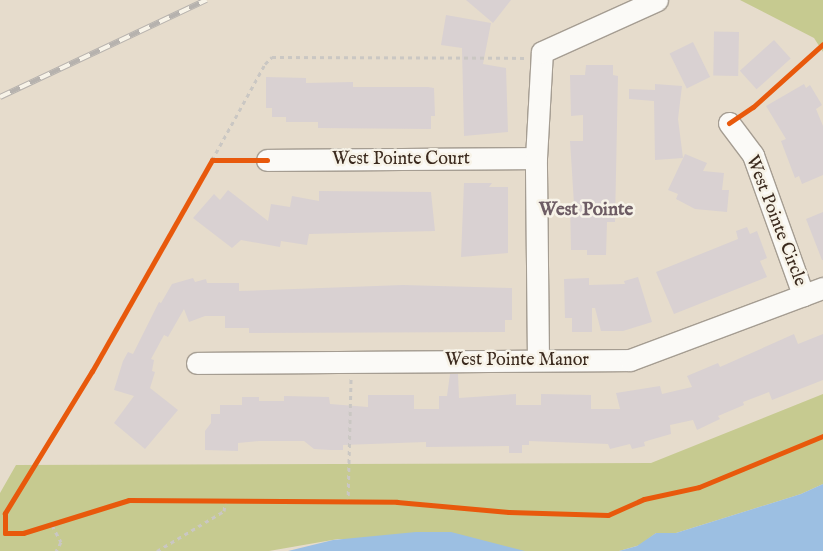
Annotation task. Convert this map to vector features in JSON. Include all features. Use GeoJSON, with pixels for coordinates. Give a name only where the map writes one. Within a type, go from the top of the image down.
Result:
{"type":"FeatureCollection","features":[{"type":"Feature","properties":{"kind":"street"},"geometry":{"type":"LineString","coordinates":[[538,360],[536,158],[541,55],[657,0]]}},
{"type":"Feature","properties":{"kind":"street","name":"West Pointe Circle"},"geometry":{"type":"LineString","coordinates":[[728,123],[753,156],[813,291]]}},
{"type":"Feature","properties":{"kind":"street","name":"West Pointe Court"},"geometry":{"type":"LineString","coordinates":[[266,160],[536,158]]}},
{"type":"Feature","properties":{"kind":"street","name":"West Pointe Manor"},"geometry":{"type":"LineString","coordinates":[[197,363],[630,360],[813,291]]}},
{"type":"Feature","properties":{"kind":"path"},"geometry":{"type":"LineString","coordinates":[[207,169],[265,64],[272,57],[541,55]]}},
{"type":"Feature","properties":{"kind":"path"},"geometry":{"type":"LineString","coordinates":[[212,160],[220,160]]}},
{"type":"Feature","properties":{"kind":"path"},"geometry":{"type":"LineString","coordinates":[[348,503],[351,361]]}},
{"type":"Feature","properties":{"kind":"path"},"geometry":{"type":"LineString","coordinates":[[217,499],[236,500]]}},
{"type":"Feature","properties":{"kind":"path"},"geometry":{"type":"LineString","coordinates":[[158,551],[224,511],[226,499]]}},
{"type":"Feature","properties":{"kind":"path"},"geometry":{"type":"LineString","coordinates":[[341,503],[358,503]]}},
{"type":"Feature","properties":{"kind":"path"},"geometry":{"type":"LineString","coordinates":[[45,527],[59,523]]}},
{"type":"Feature","properties":{"kind":"path"},"geometry":{"type":"LineString","coordinates":[[52,525],[61,542],[56,551]]}},
{"type":"Feature","properties":{"kind":"green space"},"geometry":{"type":"Polygon","coordinates":[[[740,0],[823,0],[823,52],[814,38],[740,0]]]}},
{"type":"Feature","properties":{"kind":"green space"},"geometry":{"type":"Polygon","coordinates":[[[823,394],[823,484],[801,494],[676,533],[656,533],[640,545],[619,551],[521,551],[338,539],[269,551],[0,551],[0,493],[16,465],[651,463],[823,394]]]}},
{"type":"Feature","properties":{"kind":"water"},"geometry":{"type":"Polygon","coordinates":[[[823,484],[823,551],[619,551],[637,546],[656,533],[676,533],[801,494],[823,484]]]}},
{"type":"Feature","properties":{"kind":"water"},"geometry":{"type":"Polygon","coordinates":[[[416,532],[451,532],[525,551],[288,551],[333,540],[416,532]]]}},
{"type":"Feature","properties":{"kind":"building"},"geometry":{"type":"Polygon","coordinates":[[[466,0],[511,0],[493,23],[466,0]]]}},
{"type":"Feature","properties":{"kind":"building"},"geometry":{"type":"Polygon","coordinates":[[[446,15],[491,23],[483,64],[506,68],[508,132],[464,136],[462,48],[441,45],[446,15]]]}},
{"type":"Feature","properties":{"kind":"building"},"geometry":{"type":"Polygon","coordinates":[[[714,32],[739,32],[738,76],[713,76],[714,32]]]}},
{"type":"Feature","properties":{"kind":"building"},"geometry":{"type":"Polygon","coordinates":[[[774,40],[791,59],[757,89],[740,71],[774,40]]]}},
{"type":"Feature","properties":{"kind":"building"},"geometry":{"type":"Polygon","coordinates":[[[693,42],[710,77],[687,88],[670,53],[693,42]]]}},
{"type":"Feature","properties":{"kind":"building"},"geometry":{"type":"Polygon","coordinates":[[[586,65],[613,65],[613,75],[618,76],[615,222],[607,222],[606,255],[587,255],[587,250],[571,250],[570,204],[574,204],[570,141],[583,141],[583,115],[571,116],[570,75],[585,75],[586,65]]]}},
{"type":"Feature","properties":{"kind":"building"},"geometry":{"type":"Polygon","coordinates":[[[266,77],[306,78],[306,83],[353,82],[353,87],[434,88],[435,116],[431,116],[431,129],[318,128],[318,122],[286,122],[286,117],[272,117],[272,108],[266,108],[266,77]]]}},
{"type":"Feature","properties":{"kind":"building"},"geometry":{"type":"Polygon","coordinates":[[[655,84],[682,86],[678,119],[683,158],[655,160],[654,101],[629,99],[629,89],[655,90],[655,84]]]}},
{"type":"Feature","properties":{"kind":"building"},"geometry":{"type":"Polygon","coordinates":[[[804,84],[806,88],[810,85],[822,105],[816,109],[823,126],[823,175],[802,184],[799,176],[795,178],[781,141],[786,139],[766,106],[804,84]]]}},
{"type":"Feature","properties":{"kind":"building"},"geometry":{"type":"Polygon","coordinates":[[[685,154],[707,163],[703,171],[724,173],[722,190],[729,190],[727,212],[695,209],[676,199],[678,194],[668,190],[685,154]]]}},
{"type":"Feature","properties":{"kind":"building"},"geometry":{"type":"Polygon","coordinates":[[[464,183],[492,183],[489,187],[508,187],[508,253],[461,257],[464,183]]]}},
{"type":"Feature","properties":{"kind":"building"},"geometry":{"type":"Polygon","coordinates":[[[228,190],[268,221],[271,204],[290,207],[292,196],[319,201],[319,191],[431,192],[435,231],[309,234],[307,245],[281,241],[280,247],[241,240],[232,248],[193,218],[214,194],[220,200],[228,190]]]}},
{"type":"Feature","properties":{"kind":"building"},"geometry":{"type":"Polygon","coordinates":[[[823,212],[823,260],[822,260],[806,219],[823,212]]]}},
{"type":"Feature","properties":{"kind":"building"},"geometry":{"type":"Polygon","coordinates":[[[747,227],[750,234],[757,231],[767,258],[760,261],[767,277],[674,314],[656,272],[738,239],[736,231],[747,227]]]}},
{"type":"Feature","properties":{"kind":"building"},"geometry":{"type":"Polygon","coordinates":[[[638,277],[652,322],[623,331],[601,331],[595,308],[592,308],[592,332],[572,332],[572,318],[565,318],[564,279],[589,278],[589,285],[625,284],[624,281],[638,277]]]}},
{"type":"Feature","properties":{"kind":"building"},"geometry":{"type":"Polygon","coordinates":[[[193,278],[195,282],[206,279],[207,283],[239,283],[239,291],[403,285],[512,288],[512,320],[505,320],[505,332],[249,333],[249,328],[225,328],[225,316],[205,316],[189,322],[184,309],[168,337],[164,335],[151,359],[154,360],[152,371],[155,372],[150,388],[178,410],[145,449],[114,423],[134,396],[114,390],[123,361],[128,352],[133,354],[159,302],[161,303],[172,284],[193,278]]]}},
{"type":"Feature","properties":{"kind":"building"},"geometry":{"type":"Polygon","coordinates":[[[794,334],[798,344],[823,334],[823,380],[772,400],[769,392],[743,402],[744,405],[718,416],[720,419],[697,430],[693,420],[670,425],[671,434],[644,442],[645,446],[632,449],[630,444],[610,449],[608,444],[529,441],[529,445],[522,445],[522,453],[509,453],[509,446],[426,447],[426,442],[343,445],[343,450],[331,450],[314,449],[304,441],[259,441],[238,443],[238,451],[205,450],[205,431],[211,423],[211,414],[220,414],[220,405],[242,405],[242,397],[259,397],[259,401],[284,401],[284,396],[329,397],[330,404],[368,407],[368,395],[414,395],[414,409],[439,409],[439,396],[447,396],[450,374],[458,374],[459,398],[516,394],[516,405],[541,405],[541,394],[591,395],[591,409],[620,409],[616,393],[660,386],[662,394],[692,387],[687,376],[718,363],[720,367],[794,334]]]}},
{"type":"Feature","properties":{"kind":"railway"},"geometry":{"type":"LineString","coordinates":[[0,97],[206,0]]}},
{"type":"Feature","properties":{"kind":"cycle path"},"geometry":{"type":"LineString","coordinates":[[729,123],[753,107],[823,44]]}},
{"type":"Feature","properties":{"kind":"cycle path"},"geometry":{"type":"LineString","coordinates":[[267,160],[212,160],[92,371],[5,513],[5,533],[23,533],[129,500],[397,502],[509,512],[608,515],[644,499],[699,487],[823,436]]}},
{"type":"Feature","properties":{"kind":"district","name":"West Pointe"},"geometry":{"type":"Point","coordinates":[586,211]}}]}
